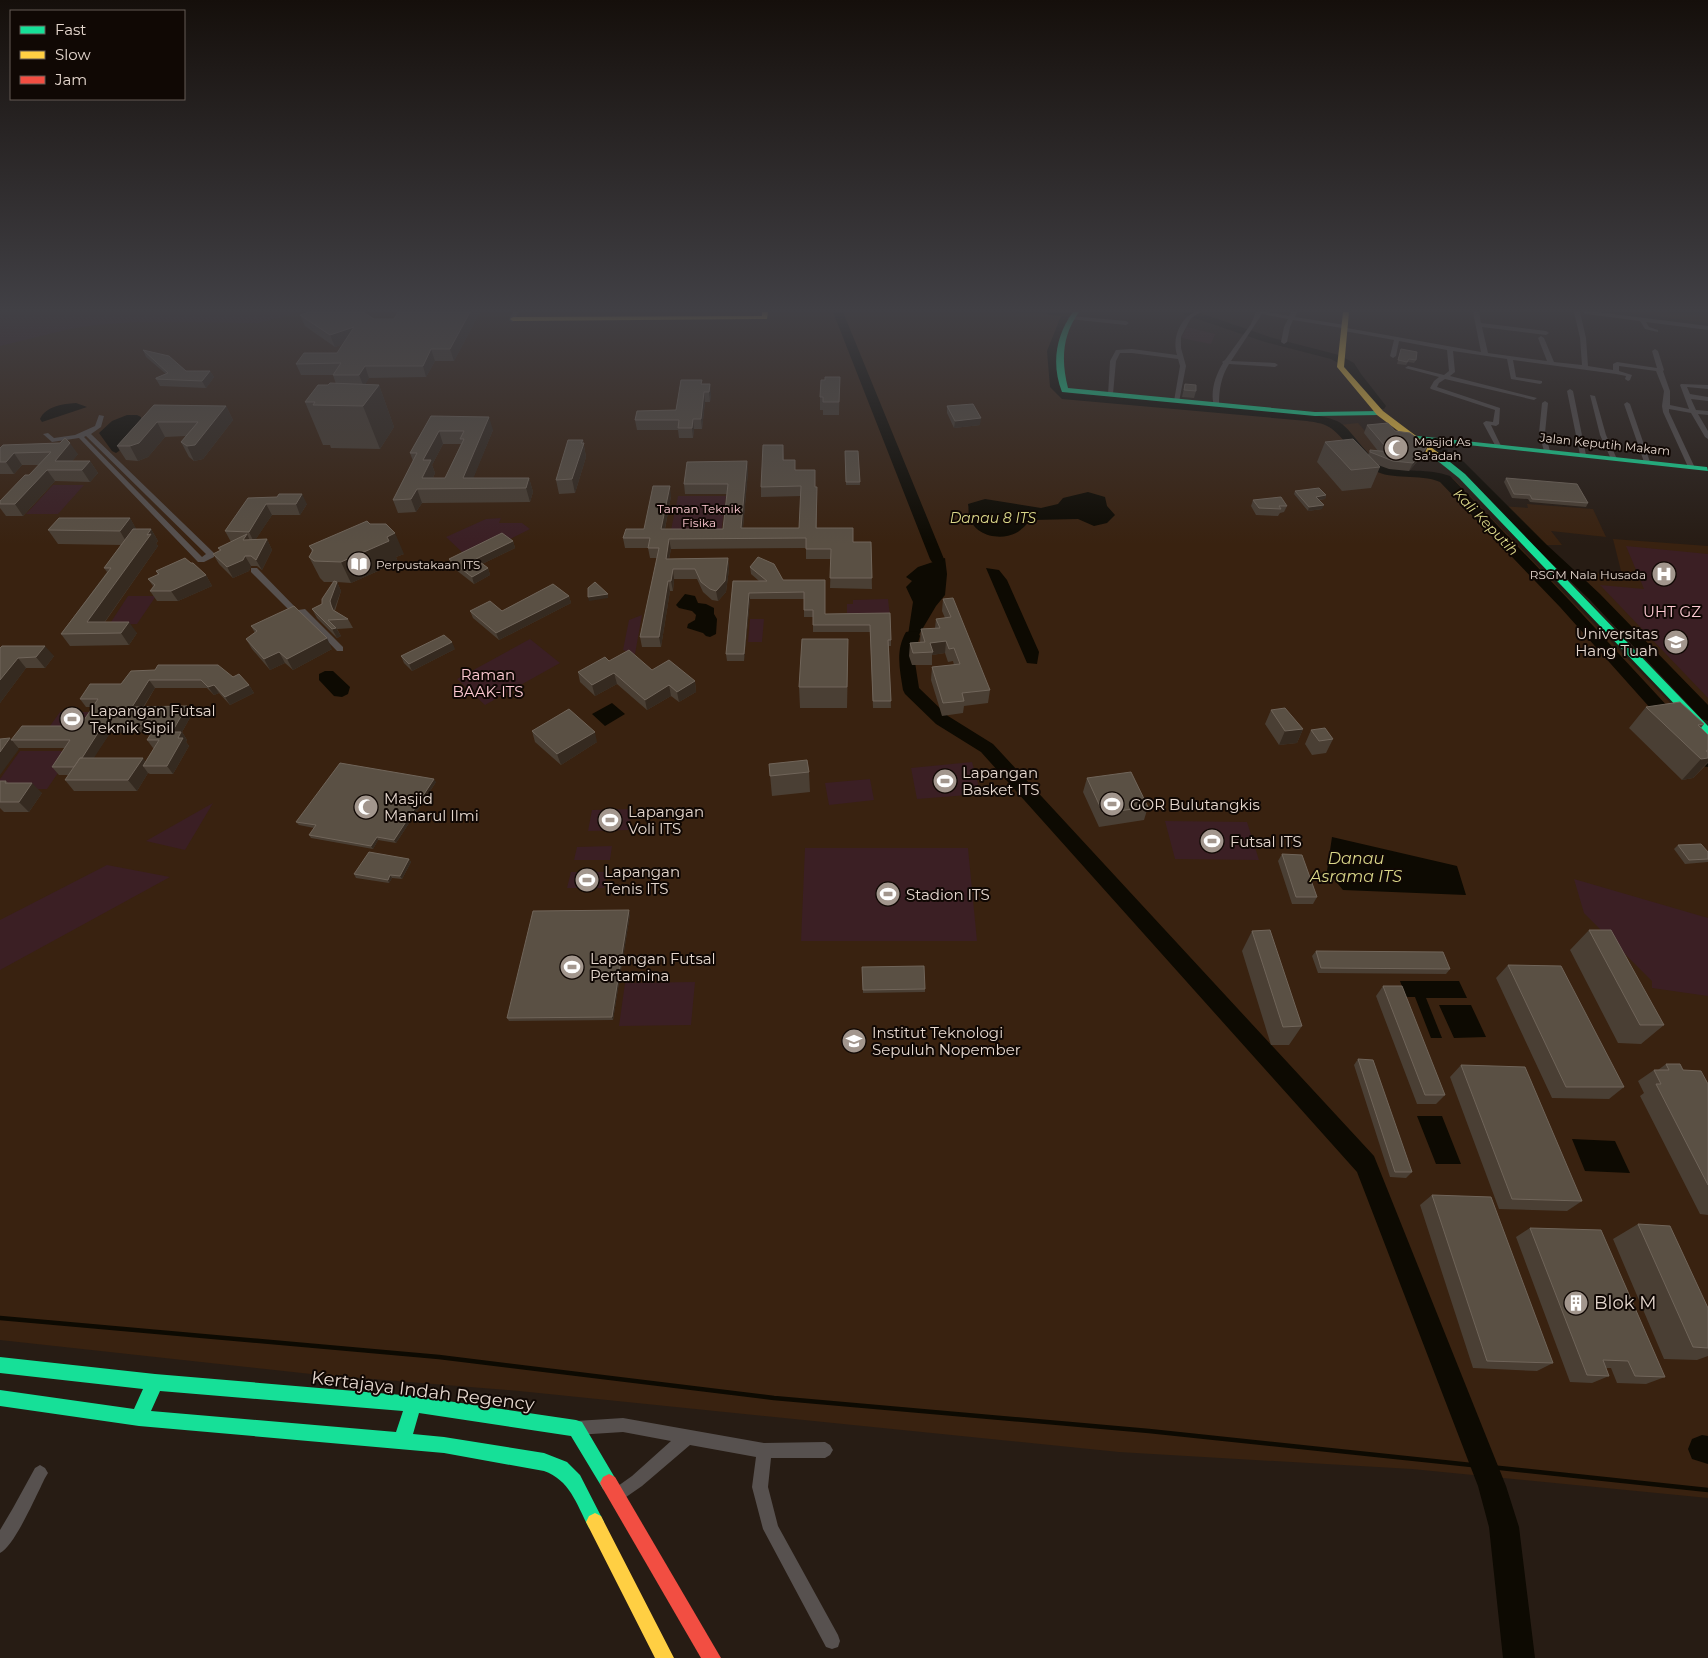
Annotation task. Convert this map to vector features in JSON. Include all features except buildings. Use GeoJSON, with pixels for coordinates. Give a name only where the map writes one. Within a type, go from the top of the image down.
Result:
{"type":"FeatureCollection","features":[{"type":"Feature","properties":{"kind":"street"},"geometry":{"type":"LineString","coordinates":[[1065,389],[1315,414],[1380,412]]}},
{"type":"Feature","properties":{"kind":"street"},"geometry":{"type":"LineString","coordinates":[[1110,389],[1110,394]]}},
{"type":"Feature","properties":{"kind":"street"},"geometry":{"type":"LineString","coordinates":[[1177,401],[1179,389]]}},
{"type":"Feature","properties":{"kind":"street"},"geometry":{"type":"LineString","coordinates":[[1216,405],[1217,389]]}},
{"type":"Feature","properties":{"kind":"street"},"geometry":{"type":"LineString","coordinates":[[1359,389],[1380,412],[1462,476],[1708,732]]}},
{"type":"Feature","properties":{"kind":"street"},"geometry":{"type":"LineString","coordinates":[[1435,389],[1499,410],[1496,422],[1486,423],[1498,446]]}},
{"type":"Feature","properties":{"kind":"street"},"geometry":{"type":"LineString","coordinates":[[1497,389],[1534,398]]}},
{"type":"Feature","properties":{"kind":"street"},"geometry":{"type":"LineString","coordinates":[[1667,389],[1666,412],[1691,468]]}},
{"type":"Feature","properties":{"kind":"street"},"geometry":{"type":"LineString","coordinates":[[1685,389],[1694,412],[1708,437]]}},
{"type":"Feature","properties":{"kind":"street"},"geometry":{"type":"LineString","coordinates":[[1570,391],[1583,455]]}},
{"type":"Feature","properties":{"kind":"street"},"geometry":{"type":"LineString","coordinates":[[1592,396],[1603,435],[1614,459]]}},
{"type":"Feature","properties":{"kind":"street"},"geometry":{"type":"LineString","coordinates":[[1687,396],[1708,399]]}},
{"type":"Feature","properties":{"kind":"street"},"geometry":{"type":"LineString","coordinates":[[1545,403],[1542,434],[1547,451]]}},
{"type":"Feature","properties":{"kind":"street"},"geometry":{"type":"LineString","coordinates":[[1627,404],[1647,462]]}},
{"type":"Feature","properties":{"kind":"street"},"geometry":{"type":"LineString","coordinates":[[1665,406],[1708,414]]}},
{"type":"Feature","properties":{"kind":"street"},"geometry":{"type":"LineString","coordinates":[[46,434],[52,440],[69,440],[84,435],[98,426],[101,416]]}},
{"type":"Feature","properties":{"kind":"street"},"geometry":{"type":"LineString","coordinates":[[84,435],[114,460],[211,555],[201,560],[106,463],[84,435]]}},
{"type":"Feature","properties":{"kind":"street","name":"Jalan Keputih Makam"},"geometry":{"type":"LineString","coordinates":[[1411,437],[1707,469]]}},
{"type":"Feature","properties":{"kind":"street"},"geometry":{"type":"LineString","coordinates":[[106,463],[114,460]]}},
{"type":"Feature","properties":{"kind":"street"},"geometry":{"type":"LineString","coordinates":[[134,492],[143,488]]}},
{"type":"Feature","properties":{"kind":"street"},"geometry":{"type":"LineString","coordinates":[[166,524],[175,520]]}},
{"type":"Feature","properties":{"kind":"street"},"geometry":{"type":"LineString","coordinates":[[254,570],[297,613],[302,611],[340,650]]}},
{"type":"Feature","properties":{"kind":"street","name":"Kertajaya Indah Regency"},"geometry":{"type":"LineString","coordinates":[[0,1365],[154,1382],[414,1404],[576,1428]]}},
{"type":"Feature","properties":{"kind":"street"},"geometry":{"type":"LineString","coordinates":[[139,1418],[154,1382]]}},
{"type":"Feature","properties":{"kind":"street"},"geometry":{"type":"LineString","coordinates":[[0,1398],[139,1418],[402,1441],[499,1454],[544,1462],[561,1468],[574,1481],[665,1658]]}},
{"type":"Feature","properties":{"kind":"street"},"geometry":{"type":"LineString","coordinates":[[402,1441],[414,1404]]}},
{"type":"Feature","properties":{"kind":"street"},"geometry":{"type":"LineString","coordinates":[[712,1658],[576,1428],[623,1425],[764,1451],[825,1450]]}},
{"type":"Feature","properties":{"kind":"street"},"geometry":{"type":"LineString","coordinates":[[616,1496],[637,1481],[687,1438]]}},
{"type":"Feature","properties":{"kind":"street"},"geometry":{"type":"LineString","coordinates":[[764,1451],[760,1487],[771,1529],[832,1641]]}},
{"type":"Feature","properties":{"kind":"street"},"geometry":{"type":"LineString","coordinates":[[0,1545],[19,1514],[40,1473]]}},
{"type":"Feature","properties":{"kind":"shaded area","name":"Institut Teknologi Sepuluh Nopember"},"geometry":{"type":"Polygon","coordinates":[[[0,389],[1055,389],[1057,394],[1333,420],[1368,457],[1340,425],[1358,423],[1365,431],[1393,429],[1427,455],[1373,462],[1384,474],[1453,478],[1708,742],[1708,1498],[1412,1469],[1119,1452],[519,1391],[311,1374],[0,1340],[0,389]]]}},
{"type":"Feature","properties":{"kind":"shaded area"},"geometry":{"type":"Polygon","coordinates":[[[1527,504],[1593,509],[1606,537],[1551,531],[1562,545],[1540,545],[1501,506],[1528,508],[1527,504]]]}},
{"type":"Feature","properties":{"kind":"shaded area","name":"UHT GZ"},"geometry":{"type":"Polygon","coordinates":[[[1613,539],[1708,546],[1708,710],[1578,572],[1622,575],[1613,539]]]}},
{"type":"Feature","properties":{"kind":"green space"},"geometry":{"type":"Polygon","coordinates":[[[53,485],[84,485],[58,514],[26,514],[53,485]]]}},
{"type":"Feature","properties":{"kind":"green space","name":"Taman Teknik Fisika"},"geometry":{"type":"Polygon","coordinates":[[[678,496],[726,496],[721,534],[670,535],[678,496]]]}},
{"type":"Feature","properties":{"kind":"green space"},"geometry":{"type":"Polygon","coordinates":[[[501,518],[499,523],[522,523],[530,529],[510,539],[500,534],[463,553],[446,537],[486,519],[501,518]]]}},
{"type":"Feature","properties":{"kind":"green space","name":"UHT GZ"},"geometry":{"type":"Polygon","coordinates":[[[1626,546],[1708,554],[1708,698],[1600,585],[1644,589],[1626,546]]]}},
{"type":"Feature","properties":{"kind":"green space"},"geometry":{"type":"Polygon","coordinates":[[[128,596],[156,596],[137,624],[109,625],[128,596]]]}},
{"type":"Feature","properties":{"kind":"green space"},"geometry":{"type":"Polygon","coordinates":[[[888,599],[890,616],[847,616],[847,604],[853,604],[853,600],[888,599]]]}},
{"type":"Feature","properties":{"kind":"green space"},"geometry":{"type":"Polygon","coordinates":[[[642,615],[635,654],[623,650],[629,620],[642,615]]]}},
{"type":"Feature","properties":{"kind":"green space"},"geometry":{"type":"Polygon","coordinates":[[[750,619],[764,619],[762,642],[748,642],[750,619]]]}},
{"type":"Feature","properties":{"kind":"green space","name":"Raman BAAK-ITS"},"geometry":{"type":"Polygon","coordinates":[[[530,639],[560,663],[485,705],[457,679],[530,639]]]}},
{"type":"Feature","properties":{"kind":"green space","name":"Lapangan Futsal Teknik Sipil"},"geometry":{"type":"Polygon","coordinates":[[[60,712],[93,712],[84,726],[50,726],[60,712]]]}},
{"type":"Feature","properties":{"kind":"green space"},"geometry":{"type":"Polygon","coordinates":[[[20,751],[73,751],[47,789],[0,790],[0,779],[20,751]]]}},
{"type":"Feature","properties":{"kind":"green space","name":"Lapangan Basket ITS"},"geometry":{"type":"Polygon","coordinates":[[[972,762],[981,794],[917,799],[911,768],[972,762]]]}},
{"type":"Feature","properties":{"kind":"green space"},"geometry":{"type":"Polygon","coordinates":[[[870,779],[874,800],[829,805],[825,783],[870,779]]]}},
{"type":"Feature","properties":{"kind":"green space"},"geometry":{"type":"Polygon","coordinates":[[[213,803],[185,850],[146,841],[213,803]]]}},
{"type":"Feature","properties":{"kind":"green space","name":"Lapangan Voli ITS"},"geometry":{"type":"Polygon","coordinates":[[[632,809],[629,830],[588,831],[592,810],[632,809]]]}},
{"type":"Feature","properties":{"kind":"green space","name":"Futsal ITS"},"geometry":{"type":"Polygon","coordinates":[[[1165,821],[1247,822],[1259,860],[1175,859],[1165,821]]]}},
{"type":"Feature","properties":{"kind":"green space","name":"Lapangan Tenis ITS"},"geometry":{"type":"Polygon","coordinates":[[[612,846],[610,860],[574,860],[577,847],[612,846]]]}},
{"type":"Feature","properties":{"kind":"green space","name":"Stadion ITS"},"geometry":{"type":"Polygon","coordinates":[[[805,848],[968,848],[977,941],[801,941],[805,848]]]}},
{"type":"Feature","properties":{"kind":"green space"},"geometry":{"type":"Polygon","coordinates":[[[107,865],[170,877],[0,970],[0,920],[107,865]]]}},
{"type":"Feature","properties":{"kind":"green space","name":"Lapangan Tenis ITS"},"geometry":{"type":"Polygon","coordinates":[[[571,872],[607,872],[604,888],[567,888],[571,872]]]}},
{"type":"Feature","properties":{"kind":"green space"},"geometry":{"type":"Polygon","coordinates":[[[1574,879],[1708,918],[1708,996],[1652,988],[1652,981],[1584,913],[1574,879]]]}},
{"type":"Feature","properties":{"kind":"green space"},"geometry":{"type":"Polygon","coordinates":[[[695,982],[691,1025],[619,1026],[625,983],[695,982]]]}},
{"type":"Feature","properties":{"kind":"water"},"geometry":{"type":"Polygon","coordinates":[[[76,403],[87,407],[42,422],[40,419],[51,408],[76,403]]]}},
{"type":"Feature","properties":{"kind":"water"},"geometry":{"type":"Polygon","coordinates":[[[127,415],[141,417],[141,423],[116,453],[112,451],[99,433],[112,421],[127,415]]]}},
{"type":"Feature","properties":{"kind":"water","name":"Danau 8 ITS"},"geometry":{"type":"Polygon","coordinates":[[[1088,492],[1105,497],[1107,506],[1115,515],[1107,523],[1094,526],[1078,519],[1032,520],[1016,533],[1003,537],[988,535],[982,532],[976,528],[969,516],[968,504],[985,499],[1041,508],[1058,504],[1063,498],[1088,492]]]}},
{"type":"Feature","properties":{"kind":"water"},"geometry":{"type":"Polygon","coordinates":[[[945,558],[947,574],[945,595],[936,606],[917,638],[908,635],[913,602],[906,587],[912,581],[906,577],[918,567],[945,558]]]}},
{"type":"Feature","properties":{"kind":"water"},"geometry":{"type":"Polygon","coordinates":[[[986,568],[999,570],[1007,580],[1039,652],[1037,664],[1027,663],[986,568]]]}},
{"type":"Feature","properties":{"kind":"water"},"geometry":{"type":"Polygon","coordinates":[[[685,594],[695,596],[698,603],[714,608],[714,614],[717,619],[716,634],[710,637],[687,628],[688,624],[695,620],[696,615],[692,611],[679,608],[676,605],[685,594]]]}},
{"type":"Feature","properties":{"kind":"water"},"geometry":{"type":"Polygon","coordinates":[[[325,671],[333,671],[350,687],[348,694],[342,697],[334,696],[319,680],[319,674],[325,671]]]}},
{"type":"Feature","properties":{"kind":"water"},"geometry":{"type":"Polygon","coordinates":[[[612,703],[625,714],[605,726],[592,714],[612,703]]]}},
{"type":"Feature","properties":{"kind":"water","name":"Danau Asrama ITS"},"geometry":{"type":"Polygon","coordinates":[[[1332,837],[1457,866],[1466,895],[1343,890],[1327,871],[1332,837]]]}},
{"type":"Feature","properties":{"kind":"water"},"geometry":{"type":"Polygon","coordinates":[[[1400,981],[1459,981],[1467,998],[1426,998],[1442,1038],[1431,1038],[1415,997],[1406,997],[1400,981]]]}},
{"type":"Feature","properties":{"kind":"water"},"geometry":{"type":"Polygon","coordinates":[[[1439,1005],[1471,1005],[1486,1037],[1454,1038],[1439,1005]]]}},
{"type":"Feature","properties":{"kind":"water"},"geometry":{"type":"Polygon","coordinates":[[[1417,1116],[1442,1116],[1461,1164],[1436,1164],[1417,1116]]]}},
{"type":"Feature","properties":{"kind":"water"},"geometry":{"type":"Polygon","coordinates":[[[1572,1139],[1615,1141],[1630,1173],[1585,1171],[1572,1139]]]}},
{"type":"Feature","properties":{"kind":"waterway"},"geometry":{"type":"LineString","coordinates":[[869,389],[937,559]]}},
{"type":"Feature","properties":{"kind":"waterway","name":"Kali Keputih"},"geometry":{"type":"LineString","coordinates":[[1059,389],[1066,396],[1307,417],[1334,424],[1363,455],[1379,468],[1395,472],[1429,474],[1445,479],[1565,604],[1708,761]]}},
{"type":"Feature","properties":{"kind":"waterway"},"geometry":{"type":"LineString","coordinates":[[1367,389],[1380,406]]}},
{"type":"Feature","properties":{"kind":"waterway"},"geometry":{"type":"LineString","coordinates":[[1421,440],[1443,453]]}},
{"type":"Feature","properties":{"kind":"waterway","name":"Kali Keputih"},"geometry":{"type":"LineString","coordinates":[[1450,458],[1595,597],[1708,715]]}},
{"type":"Feature","properties":{"kind":"waterway"},"geometry":{"type":"LineString","coordinates":[[912,636],[906,656],[911,690],[942,720],[987,748],[1366,1164],[1492,1486],[1504,1527],[1519,1658]]}},
{"type":"Feature","properties":{"kind":"waterway"},"geometry":{"type":"LineString","coordinates":[[0,1318],[439,1357],[774,1398],[1149,1431],[1708,1490]]}},
{"type":"Feature","properties":{"kind":"waterway","name":"Kali Keputih"},"geometry":{"type":"LineString","coordinates":[[1702,1449],[1708,1450]]}},
{"type":"Feature","properties":{"kind":"traffic: fast"},"geometry":{"type":"LineString","coordinates":[[1065,389],[1315,414],[1380,413]]}},
{"type":"Feature","properties":{"kind":"traffic: fast"},"geometry":{"type":"LineString","coordinates":[[1412,437],[1707,469]]}},
{"type":"Feature","properties":{"kind":"traffic: fast"},"geometry":{"type":"LineString","coordinates":[[1437,456],[1462,476],[1708,732]]}},
{"type":"Feature","properties":{"kind":"traffic: fast"},"geometry":{"type":"LineString","coordinates":[[0,1365],[155,1382],[414,1404],[576,1428],[609,1483]]}},
{"type":"Feature","properties":{"kind":"traffic: fast"},"geometry":{"type":"LineString","coordinates":[[139,1418],[155,1382]]}},
{"type":"Feature","properties":{"kind":"traffic: fast"},"geometry":{"type":"LineString","coordinates":[[0,1398],[139,1418],[444,1445],[544,1462],[561,1468],[574,1481],[595,1522]]}},
{"type":"Feature","properties":{"kind":"traffic: fast"},"geometry":{"type":"LineString","coordinates":[[402,1441],[414,1404]]}},
{"type":"Feature","properties":{"kind":"traffic: slow"},"geometry":{"type":"LineString","coordinates":[[1359,389],[1380,413],[1437,456]]}},
{"type":"Feature","properties":{"kind":"traffic: slow"},"geometry":{"type":"LineString","coordinates":[[595,1522],[665,1658]]}},
{"type":"Feature","properties":{"kind":"traffic: jam"},"geometry":{"type":"LineString","coordinates":[[609,1483],[712,1658]]}},
{"type":"Feature","properties":{"kind":"place","name":"Masjid As Sa'adah"},"geometry":{"type":"Point","coordinates":[1396,448]}},
{"type":"Feature","properties":{"kind":"place","name":"Perpustakaan ITS"},"geometry":{"type":"Point","coordinates":[359,564]}},
{"type":"Feature","properties":{"kind":"place","name":"RSGM Nala Husada"},"geometry":{"type":"Point","coordinates":[1664,574]}},
{"type":"Feature","properties":{"kind":"place","name":"Universitas Hang Tuah"},"geometry":{"type":"Point","coordinates":[1676,642]}},
{"type":"Feature","properties":{"kind":"place","name":"Lapangan Futsal Teknik Sipil"},"geometry":{"type":"Point","coordinates":[72,719]}},
{"type":"Feature","properties":{"kind":"place","name":"Lapangan Basket ITS"},"geometry":{"type":"Point","coordinates":[945,781]}},
{"type":"Feature","properties":{"kind":"place","name":"GOR Bulutangkis"},"geometry":{"type":"Point","coordinates":[1112,804]}},
{"type":"Feature","properties":{"kind":"place","name":"Masjid Manarul Ilmi"},"geometry":{"type":"Point","coordinates":[366,807]}},
{"type":"Feature","properties":{"kind":"place","name":"Lapangan Voli ITS"},"geometry":{"type":"Point","coordinates":[610,820]}},
{"type":"Feature","properties":{"kind":"place","name":"Futsal ITS"},"geometry":{"type":"Point","coordinates":[1212,841]}},
{"type":"Feature","properties":{"kind":"place","name":"Lapangan Tenis ITS"},"geometry":{"type":"Point","coordinates":[587,880]}},
{"type":"Feature","properties":{"kind":"place","name":"Stadion ITS"},"geometry":{"type":"Point","coordinates":[888,894]}},
{"type":"Feature","properties":{"kind":"place","name":"Lapangan Futsal Pertamina"},"geometry":{"type":"Point","coordinates":[572,967]}},
{"type":"Feature","properties":{"kind":"place","name":"Institut Teknologi Sepuluh Nopember"},"geometry":{"type":"Point","coordinates":[854,1041]}},
{"type":"Feature","properties":{"kind":"place","name":"Blok M"},"geometry":{"type":"Point","coordinates":[1576,1303]}}]}
